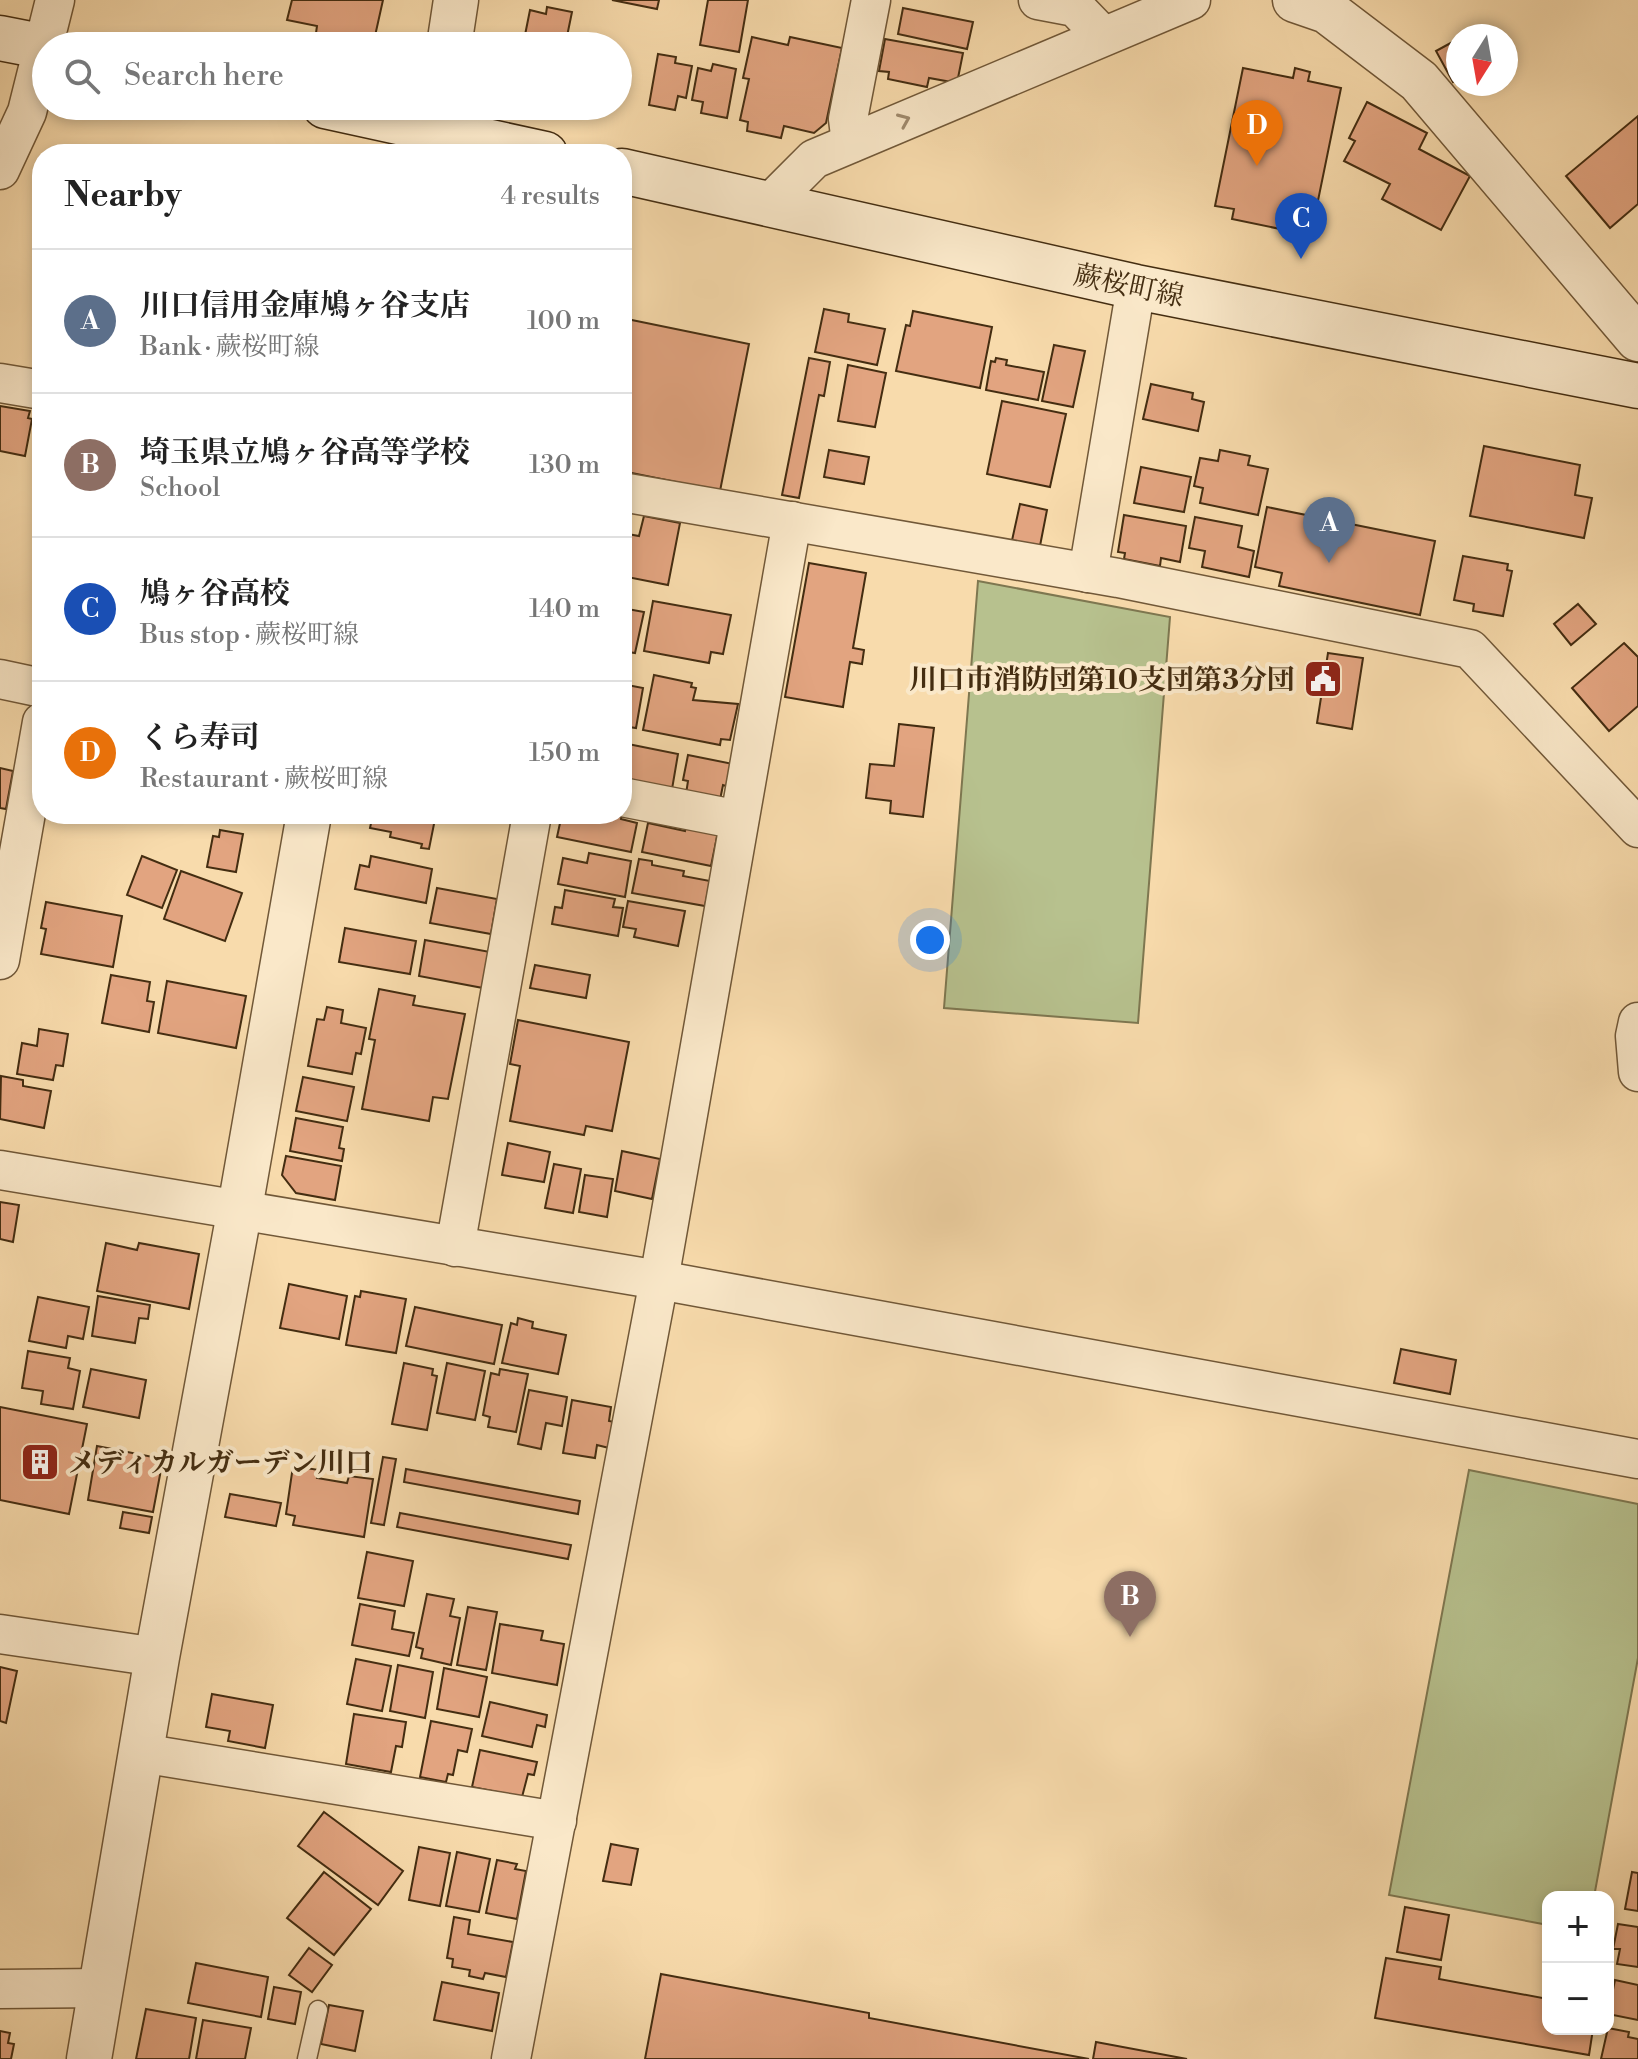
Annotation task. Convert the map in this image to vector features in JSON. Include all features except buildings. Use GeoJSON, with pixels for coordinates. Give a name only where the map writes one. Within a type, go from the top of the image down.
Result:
{"type":"FeatureCollection","features":[{"type":"Feature","properties":{"kind":"street"},"geometry":{"type":"LineString","coordinates":[[48,32],[55,0]]}},
{"type":"Feature","properties":{"kind":"street"},"geometry":{"type":"LineString","coordinates":[[451,32],[456,0]]}},
{"type":"Feature","properties":{"kind":"street"},"geometry":{"type":"LineString","coordinates":[[851,143],[848,119],[871,0]]}},
{"type":"Feature","properties":{"kind":"street"},"geometry":{"type":"LineString","coordinates":[[1038,0],[1075,7],[1103,36]]}},
{"type":"Feature","properties":{"kind":"street"},"geometry":{"type":"LineString","coordinates":[[769,204],[814,159],[1191,0]]}},
{"type":"Feature","properties":{"kind":"street"},"geometry":{"type":"LineString","coordinates":[[1295,0],[1327,11],[1419,81],[1638,339]]}},
{"type":"Feature","properties":{"kind":"street"},"geometry":{"type":"LineString","coordinates":[[0,38],[32,44]]}},
{"type":"Feature","properties":{"kind":"street"},"geometry":{"type":"LineString","coordinates":[[0,170],[32,94]]}},
{"type":"Feature","properties":{"kind":"street"},"geometry":{"type":"LineString","coordinates":[[390,120],[500,144]]}},
{"type":"Feature","properties":{"kind":"street","name":"蕨桜町線"},"geometry":{"type":"LineString","coordinates":[[632,173],[1136,287],[1638,386]]}},
{"type":"Feature","properties":{"kind":"street"},"geometry":{"type":"LineString","coordinates":[[1088,573],[1136,287]]}},
{"type":"Feature","properties":{"kind":"street"},"geometry":{"type":"LineString","coordinates":[[0,383],[32,388]]}},
{"type":"Feature","properties":{"kind":"street"},"geometry":{"type":"LineString","coordinates":[[632,494],[1088,573],[1470,649],[1638,828]]}},
{"type":"Feature","properties":{"kind":"street"},"geometry":{"type":"LineString","coordinates":[[511,2059],[659,1280],[792,521]]}},
{"type":"Feature","properties":{"kind":"street"},"geometry":{"type":"LineString","coordinates":[[0,679],[32,686]]}},
{"type":"Feature","properties":{"kind":"street"},"geometry":{"type":"LineString","coordinates":[[0,960],[11,828],[32,756]]}},
{"type":"Feature","properties":{"kind":"street"},"geometry":{"type":"LineString","coordinates":[[632,799],[739,820]]}},
{"type":"Feature","properties":{"kind":"street"},"geometry":{"type":"LineString","coordinates":[[89,2059],[157,1657],[307,824]]}},
{"type":"Feature","properties":{"kind":"street"},"geometry":{"type":"LineString","coordinates":[[455,1247],[530,824]]}},
{"type":"Feature","properties":{"kind":"street"},"geometry":{"type":"LineString","coordinates":[[0,1170],[659,1280],[1638,1459]]}},
{"type":"Feature","properties":{"kind":"street"},"geometry":{"type":"LineString","coordinates":[[0,1634],[157,1657]]}},
{"type":"Feature","properties":{"kind":"street"},"geometry":{"type":"LineString","coordinates":[[141,1753],[557,1821]]}},
{"type":"Feature","properties":{"kind":"street"},"geometry":{"type":"LineString","coordinates":[[0,1989],[102,1988]]}},
{"type":"Feature","properties":{"kind":"lane"},"geometry":{"type":"LineString","coordinates":[[307,2059],[318,2010]]}},
{"type":"Feature","properties":{"kind":"green space"},"geometry":{"type":"Polygon","coordinates":[[[978,581],[1170,617],[1138,1023],[944,1008],[978,581]]]}},
{"type":"Feature","properties":{"kind":"green space"},"geometry":{"type":"Polygon","coordinates":[[[1469,1470],[1638,1504],[1638,1658],[1595,1891],[1542,1891],[1542,1924],[1389,1895],[1469,1470]]]}},
{"type":"Feature","properties":{"kind":"place","name":"くら寿司"},"geometry":{"type":"Point","coordinates":[1257,166]}},
{"type":"Feature","properties":{"kind":"place","name":"鳩ヶ谷高校"},"geometry":{"type":"Point","coordinates":[1301,259]}},
{"type":"Feature","properties":{"kind":"place","name":"川口信用金庫鳩ヶ谷支店"},"geometry":{"type":"Point","coordinates":[1329,563]}},
{"type":"Feature","properties":{"kind":"place","name":"川口市消防団第10支団第3分団"},"geometry":{"type":"Point","coordinates":[1323,679]}},
{"type":"Feature","properties":{"kind":"place","name":"メディカルガーデン川口"},"geometry":{"type":"Point","coordinates":[40,1462]}},
{"type":"Feature","properties":{"kind":"place","name":"埼玉県立鳩ヶ谷高等学校"},"geometry":{"type":"Point","coordinates":[1130,1637]}}]}
